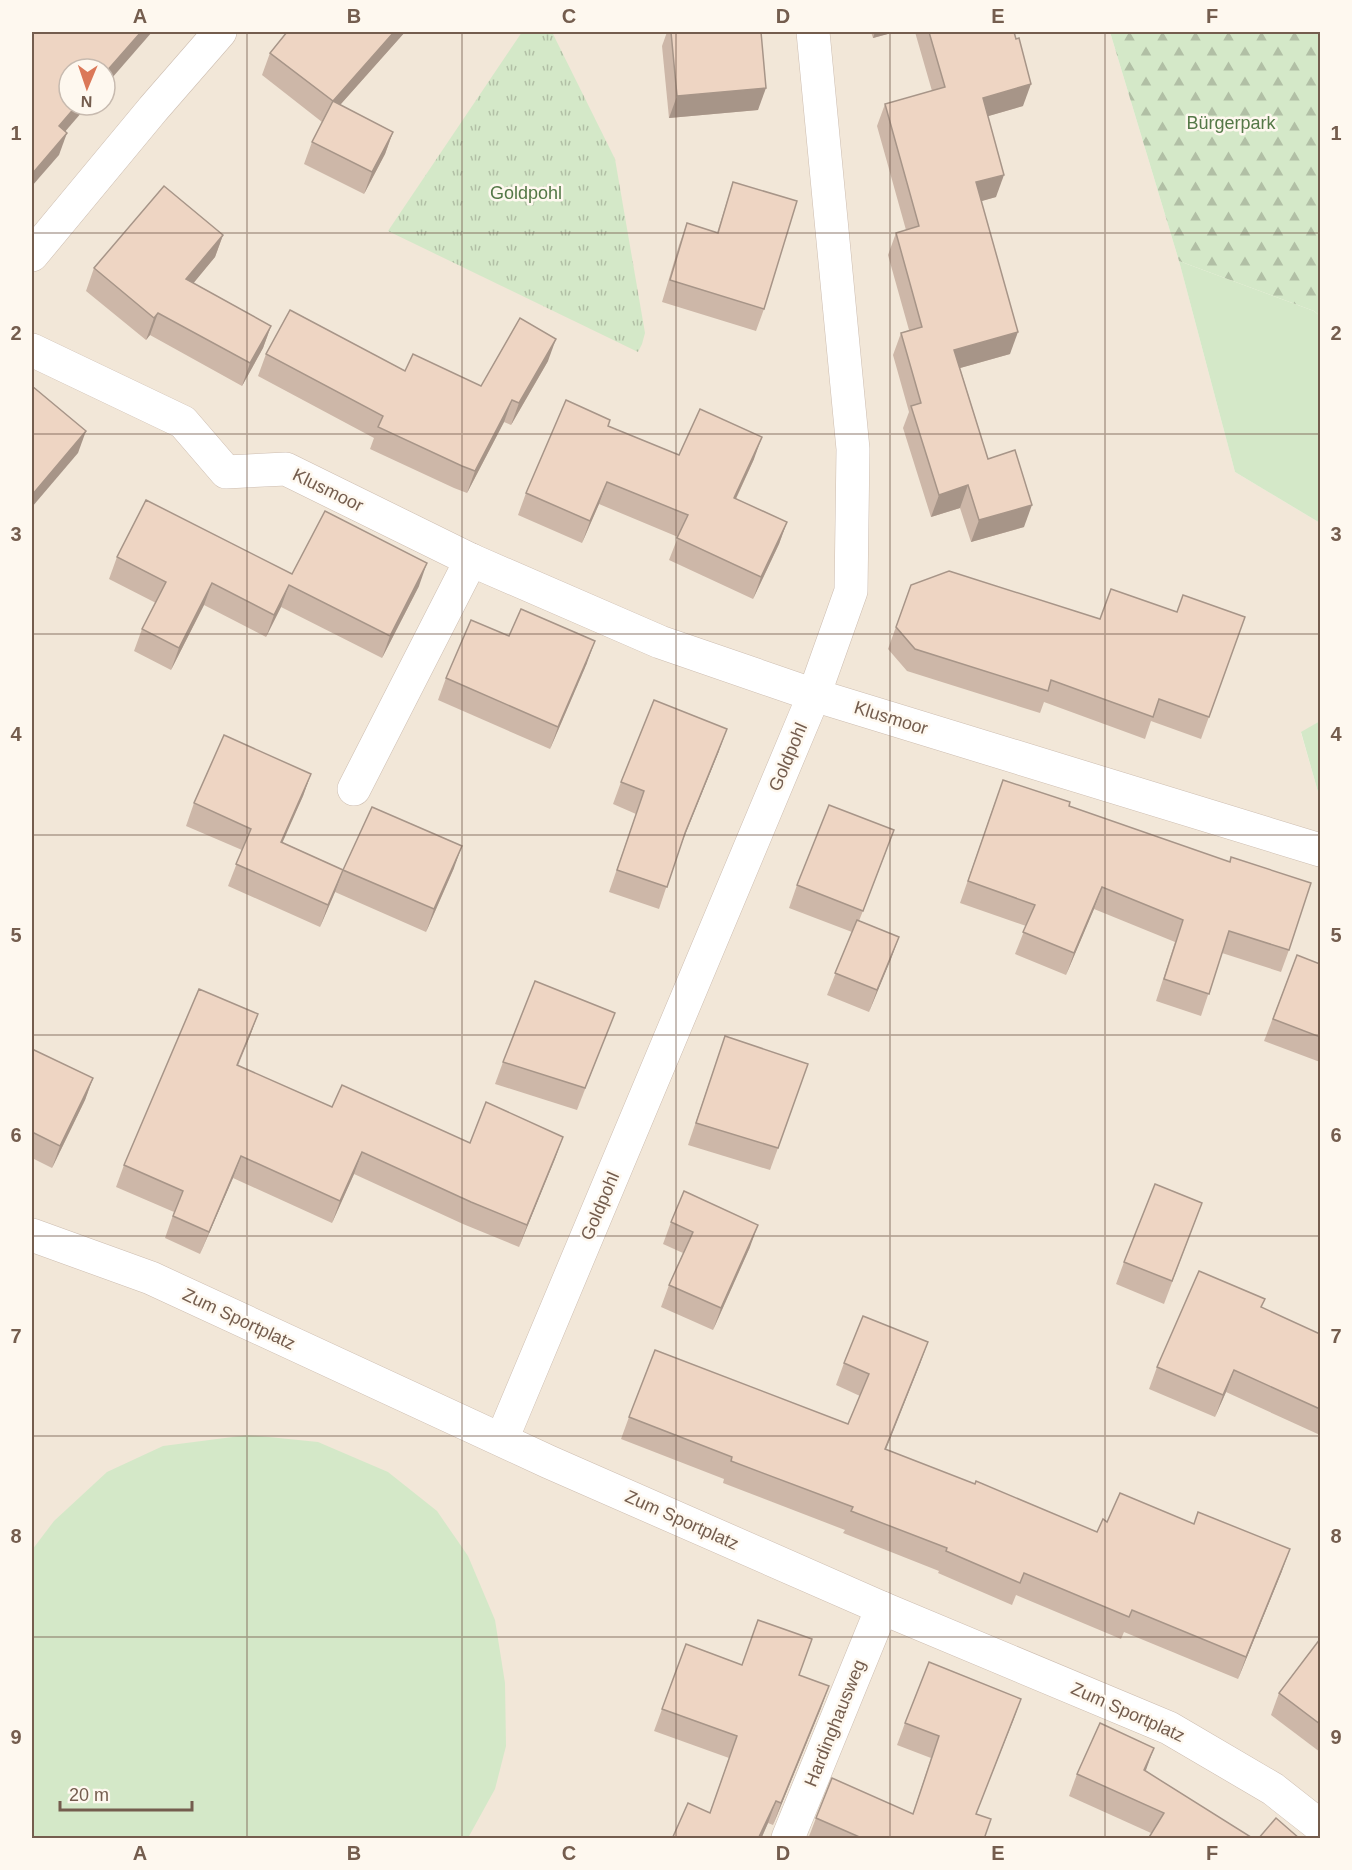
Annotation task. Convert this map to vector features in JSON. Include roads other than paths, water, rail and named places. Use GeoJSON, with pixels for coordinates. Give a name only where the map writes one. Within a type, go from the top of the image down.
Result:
{"type":"FeatureCollection","features":[{"type":"Feature","properties":{"kind":"street"},"geometry":{"type":"LineString","coordinates":[[32,255],[220,32]]}},
{"type":"Feature","properties":{"kind":"street","name":"Goldpohl"},"geometry":{"type":"LineString","coordinates":[[502,1439],[814,695],[851,591],[853,449],[813,32]]}},
{"type":"Feature","properties":{"kind":"street","name":"Klusmoor"},"geometry":{"type":"LineString","coordinates":[[32,350],[183,422],[226,472],[286,469],[471,560],[660,642],[814,695],[1320,850]]}},
{"type":"Feature","properties":{"kind":"street"},"geometry":{"type":"LineString","coordinates":[[354,789],[471,560]]}},
{"type":"Feature","properties":{"kind":"street","name":"Zum Sportplatz"},"geometry":{"type":"LineString","coordinates":[[32,1235],[151,1278],[502,1439],[882,1608],[1169,1728],[1273,1789],[1320,1826]]}},
{"type":"Feature","properties":{"kind":"street","name":"Hardinghausweg"},"geometry":{"type":"LineString","coordinates":[[788,1839],[882,1608]]}},
{"type":"Feature","properties":{"kind":"park label","name":"Bürgerpark"},"geometry":{"type":"Point","coordinates":[1231,123]}}]}
